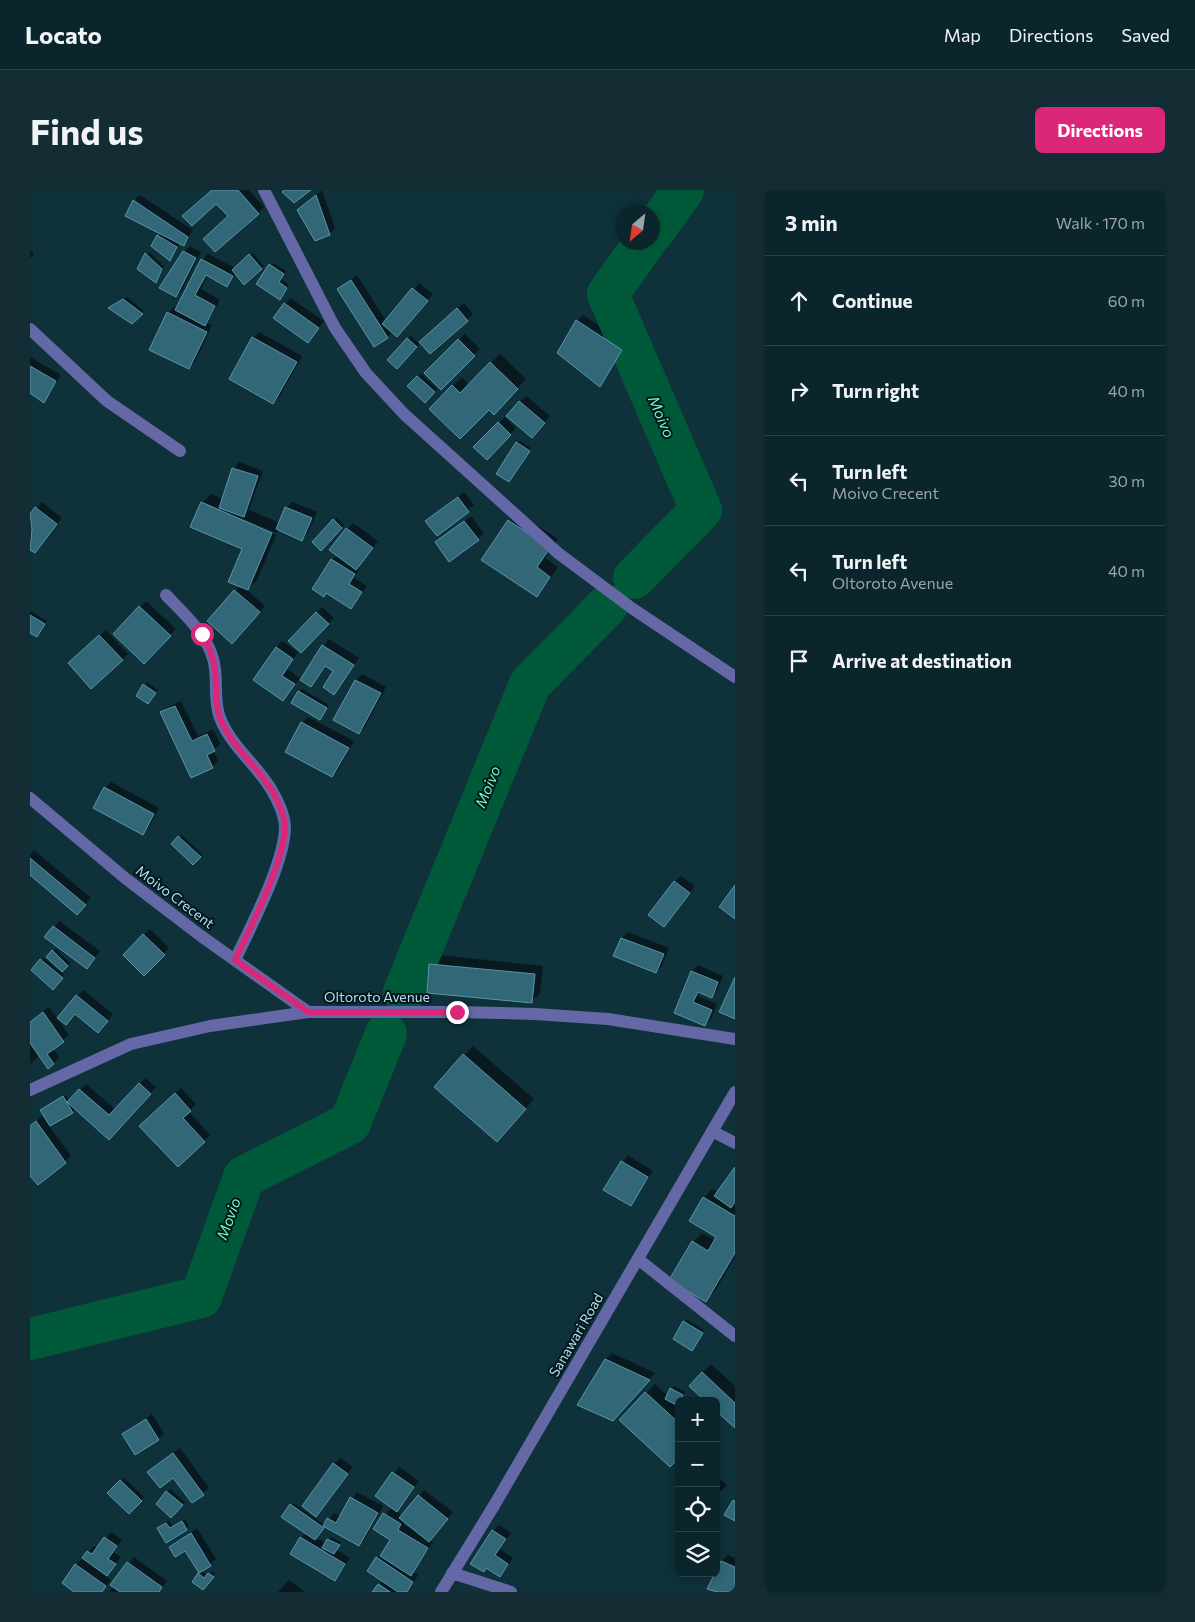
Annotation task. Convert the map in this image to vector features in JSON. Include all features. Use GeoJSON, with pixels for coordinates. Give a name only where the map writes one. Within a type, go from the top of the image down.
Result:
{"type":"FeatureCollection","features":[{"type":"Feature","properties":{"kind":"street"},"geometry":{"type":"LineString","coordinates":[[264,190],[335,328],[366,373],[404,414],[558,553],[633,609],[735,677]]}},
{"type":"Feature","properties":{"kind":"street"},"geometry":{"type":"LineString","coordinates":[[30,329],[107,401],[180,451]]}},
{"type":"Feature","properties":{"kind":"street"},"geometry":{"type":"LineString","coordinates":[[166,595],[202,634],[210,650],[215,667],[216,706],[220,718],[230,737],[271,789],[282,812],[285,827],[282,846],[262,903],[235,960]]}},
{"type":"Feature","properties":{"kind":"street","name":"Moivo Crecent"},"geometry":{"type":"LineString","coordinates":[[30,798],[125,878],[308,1012]]}},
{"type":"Feature","properties":{"kind":"street","name":"Oltoroto Avenue"},"geometry":{"type":"LineString","coordinates":[[30,1090],[131,1044],[210,1026],[308,1012],[535,1014],[608,1019],[735,1039]]}},
{"type":"Feature","properties":{"kind":"street","name":"Sanawari Road"},"geometry":{"type":"LineString","coordinates":[[441,1592],[735,1092]]}},
{"type":"Feature","properties":{"kind":"street"},"geometry":{"type":"LineString","coordinates":[[712,1131],[735,1143]]}},
{"type":"Feature","properties":{"kind":"street"},"geometry":{"type":"LineString","coordinates":[[638,1259],[735,1336]]}},
{"type":"Feature","properties":{"kind":"street"},"geometry":{"type":"LineString","coordinates":[[452,1573],[512,1592]]}},
{"type":"Feature","properties":{"kind":"building"},"geometry":{"type":"Polygon","coordinates":[[[212,190],[238,190],[259,214],[215,252],[203,239],[228,216],[216,204],[192,226],[182,216],[212,190]]]}},
{"type":"Feature","properties":{"kind":"building"},"geometry":{"type":"Polygon","coordinates":[[[284,190],[311,190],[294,203],[282,192],[284,190]]]}},
{"type":"Feature","properties":{"kind":"building"},"geometry":{"type":"Polygon","coordinates":[[[316,195],[330,235],[315,241],[297,210],[316,195]]]}},
{"type":"Feature","properties":{"kind":"building"},"geometry":{"type":"Polygon","coordinates":[[[133,200],[188,237],[184,246],[125,216],[133,200]]]}},
{"type":"Feature","properties":{"kind":"building"},"geometry":{"type":"Polygon","coordinates":[[[157,235],[177,247],[170,261],[151,246],[157,235]]]}},
{"type":"Feature","properties":{"kind":"building"},"geometry":{"type":"Polygon","coordinates":[[[183,251],[196,258],[176,297],[159,288],[183,251]]]}},
{"type":"Feature","properties":{"kind":"building"},"geometry":{"type":"Polygon","coordinates":[[[145,253],[162,269],[156,283],[137,269],[145,253]]]}},
{"type":"Feature","properties":{"kind":"building"},"geometry":{"type":"Polygon","coordinates":[[[249,254],[262,269],[244,285],[232,270],[249,254]]]}},
{"type":"Feature","properties":{"kind":"building"},"geometry":{"type":"Polygon","coordinates":[[[201,259],[233,276],[227,287],[206,275],[195,295],[215,306],[205,326],[175,310],[201,259]]]}},
{"type":"Feature","properties":{"kind":"building"},"geometry":{"type":"Polygon","coordinates":[[[269,264],[284,274],[279,282],[287,288],[280,300],[256,284],[269,264]]]}},
{"type":"Feature","properties":{"kind":"building"},"geometry":{"type":"Polygon","coordinates":[[[351,280],[388,338],[374,347],[337,289],[351,280]]]}},
{"type":"Feature","properties":{"kind":"building"},"geometry":{"type":"Polygon","coordinates":[[[412,288],[428,301],[397,337],[382,324],[412,288]]]}},
{"type":"Feature","properties":{"kind":"building"},"geometry":{"type":"Polygon","coordinates":[[[123,299],[143,314],[132,324],[108,308],[123,299]]]}},
{"type":"Feature","properties":{"kind":"building"},"geometry":{"type":"Polygon","coordinates":[[[284,303],[319,328],[308,343],[273,318],[284,303]]]}},
{"type":"Feature","properties":{"kind":"building"},"geometry":{"type":"Polygon","coordinates":[[[457,308],[468,321],[430,354],[419,342],[457,308]]]}},
{"type":"Feature","properties":{"kind":"building"},"geometry":{"type":"Polygon","coordinates":[[[167,312],[207,332],[189,369],[149,350],[167,312]]]}},
{"type":"Feature","properties":{"kind":"building"},"geometry":{"type":"Polygon","coordinates":[[[576,320],[622,350],[600,387],[557,353],[576,320]]]}},
{"type":"Feature","properties":{"kind":"building"},"geometry":{"type":"Polygon","coordinates":[[[252,337],[297,362],[273,404],[229,379],[252,337]]]}},
{"type":"Feature","properties":{"kind":"building"},"geometry":{"type":"Polygon","coordinates":[[[407,338],[417,347],[397,369],[387,360],[407,338]]]}},
{"type":"Feature","properties":{"kind":"building"},"geometry":{"type":"Polygon","coordinates":[[[458,339],[475,356],[441,390],[424,373],[458,339]]]}},
{"type":"Feature","properties":{"kind":"building"},"geometry":{"type":"Polygon","coordinates":[[[490,362],[518,389],[494,415],[489,410],[460,439],[429,409],[452,385],[460,393],[490,362]]]}},
{"type":"Feature","properties":{"kind":"building"},"geometry":{"type":"Polygon","coordinates":[[[30,366],[56,381],[44,403],[30,393],[30,366]]]}},
{"type":"Feature","properties":{"kind":"building"},"geometry":{"type":"Polygon","coordinates":[[[417,376],[435,392],[425,403],[407,386],[417,376]]]}},
{"type":"Feature","properties":{"kind":"building"},"geometry":{"type":"Polygon","coordinates":[[[519,401],[545,423],[532,438],[506,416],[519,401]]]}},
{"type":"Feature","properties":{"kind":"building"},"geometry":{"type":"Polygon","coordinates":[[[498,422],[511,435],[487,460],[473,447],[498,422]]]}},
{"type":"Feature","properties":{"kind":"building"},"geometry":{"type":"Polygon","coordinates":[[[516,442],[530,451],[509,482],[496,474],[516,442]]]}},
{"type":"Feature","properties":{"kind":"building"},"geometry":{"type":"Polygon","coordinates":[[[232,468],[258,476],[244,517],[219,508],[232,468]]]}},
{"type":"Feature","properties":{"kind":"building"},"geometry":{"type":"Polygon","coordinates":[[[458,497],[469,512],[437,536],[425,521],[458,497]]]}},
{"type":"Feature","properties":{"kind":"building"},"geometry":{"type":"Polygon","coordinates":[[[201,502],[272,533],[248,590],[228,582],[242,549],[190,527],[201,502]]]}},
{"type":"Feature","properties":{"kind":"building"},"geometry":{"type":"Polygon","coordinates":[[[35,507],[57,524],[35,553],[30,550],[32,529],[30,514],[35,507]]]}},
{"type":"Feature","properties":{"kind":"building"},"geometry":{"type":"Polygon","coordinates":[[[285,507],[312,518],[302,541],[276,529],[285,507]]]}},
{"type":"Feature","properties":{"kind":"building"},"geometry":{"type":"Polygon","coordinates":[[[333,519],[342,528],[321,551],[312,542],[333,519]]]}},
{"type":"Feature","properties":{"kind":"building"},"geometry":{"type":"Polygon","coordinates":[[[508,520],[550,548],[537,567],[550,577],[537,597],[481,560],[508,520]]]}},
{"type":"Feature","properties":{"kind":"building"},"geometry":{"type":"Polygon","coordinates":[[[464,521],[479,540],[449,562],[435,542],[464,521]]]}},
{"type":"Feature","properties":{"kind":"building"},"geometry":{"type":"Polygon","coordinates":[[[346,528],[373,548],[356,570],[329,550],[346,528]]]}},
{"type":"Feature","properties":{"kind":"building"},"geometry":{"type":"Polygon","coordinates":[[[331,559],[355,574],[349,584],[362,592],[351,609],[326,593],[324,597],[312,589],[331,559]]]}},
{"type":"Feature","properties":{"kind":"building"},"geometry":{"type":"Polygon","coordinates":[[[234,590],[260,612],[232,644],[207,621],[234,590]]]}},
{"type":"Feature","properties":{"kind":"building"},"geometry":{"type":"Polygon","coordinates":[[[139,606],[171,636],[144,664],[113,634],[139,606]]]}},
{"type":"Feature","properties":{"kind":"building"},"geometry":{"type":"Polygon","coordinates":[[[316,612],[329,624],[301,653],[288,641],[316,612]]]}},
{"type":"Feature","properties":{"kind":"building"},"geometry":{"type":"Polygon","coordinates":[[[30,615],[45,624],[37,637],[30,633],[30,615]]]}},
{"type":"Feature","properties":{"kind":"building"},"geometry":{"type":"Polygon","coordinates":[[[99,635],[123,660],[91,689],[68,663],[99,635]]]}},
{"type":"Feature","properties":{"kind":"building"},"geometry":{"type":"Polygon","coordinates":[[[322,645],[354,665],[334,695],[323,687],[333,671],[325,666],[311,687],[300,680],[322,645]]]}},
{"type":"Feature","properties":{"kind":"building"},"geometry":{"type":"Polygon","coordinates":[[[276,647],[293,659],[282,676],[295,684],[283,701],[253,680],[276,647]]]}},
{"type":"Feature","properties":{"kind":"building"},"geometry":{"type":"Polygon","coordinates":[[[355,680],[381,693],[359,734],[333,720],[355,680]]]}},
{"type":"Feature","properties":{"kind":"building"},"geometry":{"type":"Polygon","coordinates":[[[143,684],[156,693],[148,704],[136,696],[143,684]]]}},
{"type":"Feature","properties":{"kind":"building"},"geometry":{"type":"Polygon","coordinates":[[[298,691],[327,708],[320,720],[291,703],[298,691]]]}},
{"type":"Feature","properties":{"kind":"building"},"geometry":{"type":"Polygon","coordinates":[[[175,706],[192,741],[207,734],[215,751],[207,755],[213,768],[191,778],[160,712],[175,706]]]}},
{"type":"Feature","properties":{"kind":"building"},"geometry":{"type":"Polygon","coordinates":[[[301,722],[349,748],[332,777],[285,752],[301,722]]]}},
{"type":"Feature","properties":{"kind":"building"},"geometry":{"type":"Polygon","coordinates":[[[104,787],[154,814],[143,835],[93,808],[104,787]]]}},
{"type":"Feature","properties":{"kind":"building"},"geometry":{"type":"Polygon","coordinates":[[[178,836],[201,857],[193,865],[171,844],[178,836]]]}},
{"type":"Feature","properties":{"kind":"building"},"geometry":{"type":"Polygon","coordinates":[[[30,858],[86,905],[77,915],[30,875],[30,858]]]}},
{"type":"Feature","properties":{"kind":"building"},"geometry":{"type":"Polygon","coordinates":[[[674,881],[690,893],[664,927],[648,915],[674,881]]]}},
{"type":"Feature","properties":{"kind":"building"},"geometry":{"type":"Polygon","coordinates":[[[735,885],[735,919],[719,907],[735,885]]]}},
{"type":"Feature","properties":{"kind":"building"},"geometry":{"type":"Polygon","coordinates":[[[53,926],[95,958],[87,969],[44,937],[53,926]]]}},
{"type":"Feature","properties":{"kind":"building"},"geometry":{"type":"Polygon","coordinates":[[[143,934],[165,955],[144,976],[123,955],[143,934]]]}},
{"type":"Feature","properties":{"kind":"building"},"geometry":{"type":"Polygon","coordinates":[[[621,938],[664,954],[656,973],[613,956],[621,938]]]}},
{"type":"Feature","properties":{"kind":"building"},"geometry":{"type":"Polygon","coordinates":[[[52,950],[68,966],[62,972],[46,957],[52,950]]]}},
{"type":"Feature","properties":{"kind":"building"},"geometry":{"type":"Polygon","coordinates":[[[40,959],[63,978],[53,990],[31,970],[40,959]]]}},
{"type":"Feature","properties":{"kind":"building"},"geometry":{"type":"Polygon","coordinates":[[[429,964],[535,974],[532,1003],[427,993],[429,964]]]}},
{"type":"Feature","properties":{"kind":"building"},"geometry":{"type":"Polygon","coordinates":[[[691,971],[718,982],[712,998],[698,992],[693,1002],[712,1010],[705,1026],[674,1013],[691,971]]]}},
{"type":"Feature","properties":{"kind":"building"},"geometry":{"type":"Polygon","coordinates":[[[735,977],[735,1019],[719,1012],[735,977]]]}},
{"type":"Feature","properties":{"kind":"building"},"geometry":{"type":"Polygon","coordinates":[[[76,995],[108,1021],[98,1033],[75,1014],[66,1025],[57,1018],[76,995]]]}},
{"type":"Feature","properties":{"kind":"building"},"geometry":{"type":"Polygon","coordinates":[[[43,1012],[64,1042],[47,1054],[54,1064],[48,1069],[30,1043],[30,1022],[43,1012]]]}},
{"type":"Feature","properties":{"kind":"building"},"geometry":{"type":"Polygon","coordinates":[[[463,1054],[526,1109],[497,1142],[434,1087],[463,1054]]]}},
{"type":"Feature","properties":{"kind":"building"},"geometry":{"type":"Polygon","coordinates":[[[139,1083],[151,1094],[109,1140],[67,1102],[79,1089],[109,1115],[139,1083]]]}},
{"type":"Feature","properties":{"kind":"building"},"geometry":{"type":"Polygon","coordinates":[[[175,1093],[191,1111],[183,1118],[205,1142],[178,1167],[139,1126],[175,1093]]]}},
{"type":"Feature","properties":{"kind":"building"},"geometry":{"type":"Polygon","coordinates":[[[63,1096],[73,1113],[50,1126],[40,1110],[63,1096]]]}},
{"type":"Feature","properties":{"kind":"building"},"geometry":{"type":"Polygon","coordinates":[[[36,1121],[66,1163],[38,1185],[30,1176],[30,1126],[36,1121]]]}},
{"type":"Feature","properties":{"kind":"building"},"geometry":{"type":"Polygon","coordinates":[[[621,1161],[648,1177],[631,1206],[603,1190],[621,1161]]]}},
{"type":"Feature","properties":{"kind":"building"},"geometry":{"type":"Polygon","coordinates":[[[735,1167],[735,1202],[731,1208],[714,1196],[735,1167]]]}},
{"type":"Feature","properties":{"kind":"building"},"geometry":{"type":"Polygon","coordinates":[[[703,1197],[735,1216],[735,1253],[706,1302],[669,1280],[692,1241],[708,1251],[716,1237],[689,1221],[703,1197]]]}},
{"type":"Feature","properties":{"kind":"building"},"geometry":{"type":"Polygon","coordinates":[[[683,1321],[703,1333],[692,1351],[673,1339],[683,1321]]]}},
{"type":"Feature","properties":{"kind":"building"},"geometry":{"type":"Polygon","coordinates":[[[605,1359],[650,1380],[613,1421],[577,1405],[605,1359]]]}},
{"type":"Feature","properties":{"kind":"building"},"geometry":{"type":"Polygon","coordinates":[[[702,1372],[735,1403],[735,1428],[720,1415],[720,1397],[701,1397],[689,1386],[702,1372]]]}},
{"type":"Feature","properties":{"kind":"building"},"geometry":{"type":"Polygon","coordinates":[[[670,1388],[683,1395],[682,1397],[675,1397],[675,1404],[665,1399],[670,1388]]]}},
{"type":"Feature","properties":{"kind":"building"},"geometry":{"type":"Polygon","coordinates":[[[645,1392],[675,1419],[675,1462],[670,1467],[619,1420],[645,1392]]]}},
{"type":"Feature","properties":{"kind":"building"},"geometry":{"type":"Polygon","coordinates":[[[146,1419],[159,1440],[135,1455],[122,1434],[146,1419]]]}},
{"type":"Feature","properties":{"kind":"building"},"geometry":{"type":"Polygon","coordinates":[[[173,1453],[204,1495],[192,1503],[173,1478],[160,1488],[147,1472],[173,1453]]]}},
{"type":"Feature","properties":{"kind":"building"},"geometry":{"type":"Polygon","coordinates":[[[333,1463],[348,1474],[316,1517],[302,1506],[333,1463]]]}},
{"type":"Feature","properties":{"kind":"building"},"geometry":{"type":"Polygon","coordinates":[[[392,1472],[414,1487],[397,1512],[375,1496],[392,1472]]]}},
{"type":"Feature","properties":{"kind":"building"},"geometry":{"type":"Polygon","coordinates":[[[120,1480],[142,1501],[129,1514],[107,1493],[120,1480]]]}},
{"type":"Feature","properties":{"kind":"building"},"geometry":{"type":"Polygon","coordinates":[[[166,1491],[183,1505],[171,1518],[156,1504],[166,1491]]]}},
{"type":"Feature","properties":{"kind":"building"},"geometry":{"type":"Polygon","coordinates":[[[418,1495],[448,1519],[429,1542],[399,1518],[418,1495]]]}},
{"type":"Feature","properties":{"kind":"building"},"geometry":{"type":"Polygon","coordinates":[[[350,1497],[378,1513],[359,1546],[323,1526],[327,1518],[336,1523],[350,1497]]]}},
{"type":"Feature","properties":{"kind":"building"},"geometry":{"type":"Polygon","coordinates":[[[733,1500],[735,1501],[735,1521],[724,1515],[733,1500]]]}},
{"type":"Feature","properties":{"kind":"building"},"geometry":{"type":"Polygon","coordinates":[[[290,1504],[324,1528],[315,1540],[281,1517],[290,1504]]]}},
{"type":"Feature","properties":{"kind":"building"},"geometry":{"type":"Polygon","coordinates":[[[383,1513],[401,1524],[398,1530],[428,1548],[411,1576],[380,1556],[390,1540],[373,1529],[383,1513]]]}},
{"type":"Feature","properties":{"kind":"building"},"geometry":{"type":"Polygon","coordinates":[[[182,1521],[187,1530],[166,1543],[157,1528],[166,1523],[170,1528],[182,1521]]]}},
{"type":"Feature","properties":{"kind":"building"},"geometry":{"type":"Polygon","coordinates":[[[492,1530],[506,1539],[495,1555],[508,1564],[500,1577],[486,1568],[484,1572],[470,1564],[492,1530]]]}},
{"type":"Feature","properties":{"kind":"building"},"geometry":{"type":"Polygon","coordinates":[[[191,1533],[211,1566],[199,1573],[185,1551],[175,1557],[169,1547],[191,1533]]]}},
{"type":"Feature","properties":{"kind":"building"},"geometry":{"type":"Polygon","coordinates":[[[104,1537],[117,1546],[108,1559],[116,1564],[107,1576],[82,1558],[87,1551],[92,1554],[104,1537]]]}},
{"type":"Feature","properties":{"kind":"building"},"geometry":{"type":"Polygon","coordinates":[[[300,1537],[345,1564],[335,1581],[290,1554],[300,1537]]]}},
{"type":"Feature","properties":{"kind":"building"},"geometry":{"type":"Polygon","coordinates":[[[327,1539],[340,1545],[334,1554],[322,1548],[327,1539]]]}},
{"type":"Feature","properties":{"kind":"building"},"geometry":{"type":"Polygon","coordinates":[[[376,1557],[413,1582],[407,1592],[398,1592],[367,1571],[376,1557]]]}},
{"type":"Feature","properties":{"kind":"building"},"geometry":{"type":"Polygon","coordinates":[[[721,1561],[735,1567],[735,1592],[717,1592],[707,1589],[713,1577],[720,1577],[721,1561]]]}},
{"type":"Feature","properties":{"kind":"building"},"geometry":{"type":"Polygon","coordinates":[[[127,1562],[162,1587],[159,1592],[120,1592],[110,1585],[127,1562]]]}},
{"type":"Feature","properties":{"kind":"building"},"geometry":{"type":"Polygon","coordinates":[[[75,1564],[106,1586],[102,1592],[74,1592],[62,1583],[75,1564]]]}},
{"type":"Feature","properties":{"kind":"building"},"geometry":{"type":"Polygon","coordinates":[[[198,1573],[204,1578],[208,1573],[214,1577],[203,1590],[192,1582],[198,1573]]]}},
{"type":"Feature","properties":{"kind":"building"},"geometry":{"type":"Polygon","coordinates":[[[378,1584],[390,1592],[372,1592],[378,1584]]]}},
{"type":"Feature","properties":{"kind":"waterway","name":"Moivo"},"geometry":{"type":"LineString","coordinates":[[660,222],[683,190]]}},
{"type":"Feature","properties":{"kind":"waterway","name":"Moivo"},"geometry":{"type":"LineString","coordinates":[[634,578],[701,510],[608,294],[639,250]]}},
{"type":"Feature","properties":{"kind":"waterway","name":"Moivo"},"geometry":{"type":"LineString","coordinates":[[404,992],[530,684],[607,606]]}},
{"type":"Feature","properties":{"kind":"waterway","name":"Movio"},"geometry":{"type":"LineString","coordinates":[[30,1339],[201,1297],[244,1177],[350,1123],[386,1034]]}},
{"type":"Feature","properties":{"kind":"route"},"geometry":{"type":"LineString","coordinates":[[202,634],[210,650],[215,667],[216,706],[220,718],[230,737],[271,789],[282,812],[285,827],[282,846],[262,903],[235,960],[308,1012],[457,1012]]}}]}
